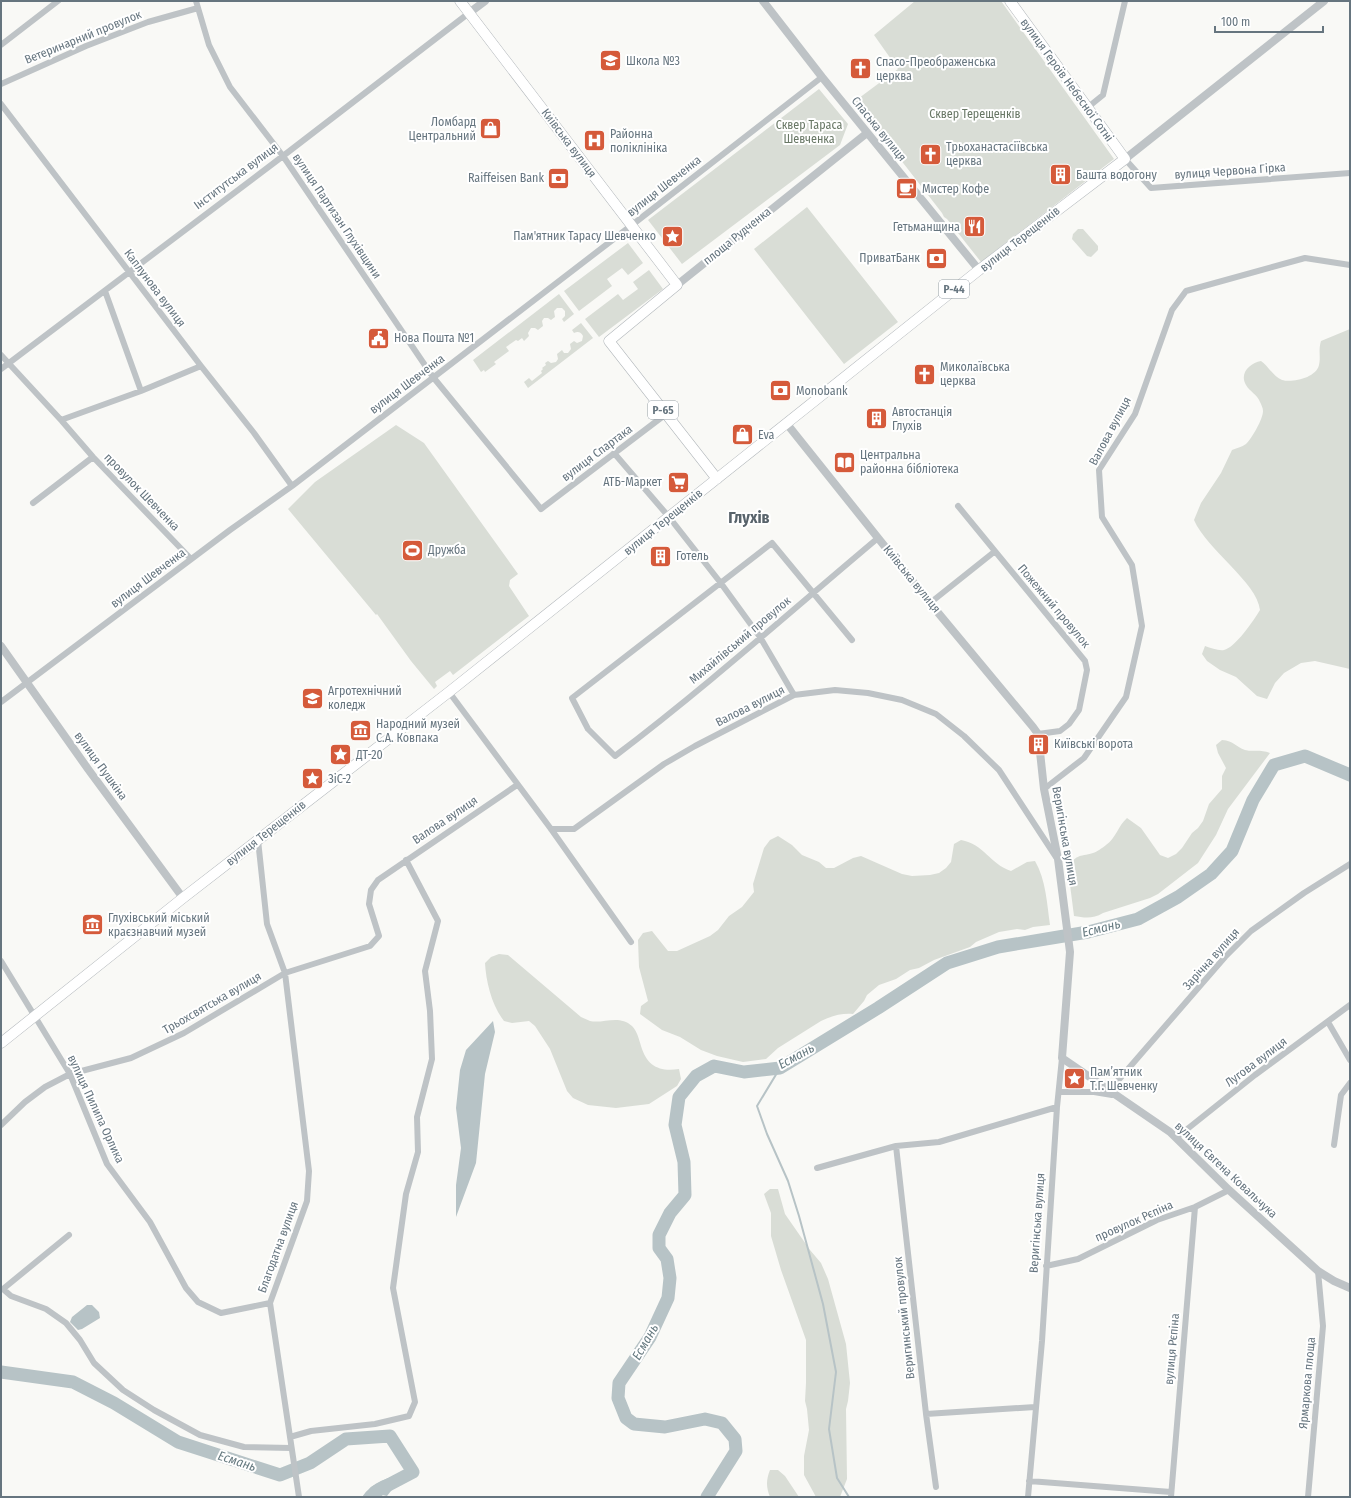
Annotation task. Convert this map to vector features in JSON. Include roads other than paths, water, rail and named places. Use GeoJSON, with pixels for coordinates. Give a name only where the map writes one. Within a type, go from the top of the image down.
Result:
{"type":"FeatureCollection","features":[{"type":"Feature","properties":{"kind":"main road","name":"Київська вулиця"},"geometry":{"type":"LineString","coordinates":[[460,1],[677,285]]}},
{"type":"Feature","properties":{"kind":"main road","name":"вулиця Героїв Небесної Сотні"},"geometry":{"type":"LineString","coordinates":[[1010,1],[1125,159]]}},
{"type":"Feature","properties":{"kind":"main road","name":"вулиця Терещенків"},"geometry":{"type":"LineString","coordinates":[[1,1043],[183,898],[449,692],[979,270],[1125,159]]}},
{"type":"Feature","properties":{"kind":"main road","name":"площа Рудченка"},"geometry":{"type":"LineString","coordinates":[[666,414],[609,341],[677,285]]}},
{"type":"Feature","properties":{"kind":"main road","name":"Р-65"},"geometry":{"type":"LineString","coordinates":[[666,414],[717,479]]}},
{"type":"Feature","properties":{"kind":"street"},"geometry":{"type":"LineString","coordinates":[[1,45],[58,1]]}},
{"type":"Feature","properties":{"kind":"street","name":"вулиця Партизан Глухівщини"},"geometry":{"type":"LineString","coordinates":[[196,1],[209,45],[230,87],[283,156],[433,378],[541,508]]}},
{"type":"Feature","properties":{"kind":"street","name":"Інститутська вулиця"},"geometry":{"type":"LineString","coordinates":[[1,369],[485,1]]}},
{"type":"Feature","properties":{"kind":"street","name":"Спаська вулиця"},"geometry":{"type":"LineString","coordinates":[[764,1],[822,77],[979,270]]}},
{"type":"Feature","properties":{"kind":"street"},"geometry":{"type":"LineString","coordinates":[[1087,108],[1103,95],[1125,1]]}},
{"type":"Feature","properties":{"kind":"street","name":"вулиця Терещенків"},"geometry":{"type":"LineString","coordinates":[[1125,159],[1324,1]]}},
{"type":"Feature","properties":{"kind":"street","name":"Ветеринарний провулок"},"geometry":{"type":"LineString","coordinates":[[1,84],[86,46],[148,22],[198,8]]}},
{"type":"Feature","properties":{"kind":"street","name":"вулиця Шевченка"},"geometry":{"type":"LineString","coordinates":[[1,702],[292,486],[822,77]]}},
{"type":"Feature","properties":{"kind":"street","name":"Каплунова вулиця"},"geometry":{"type":"LineString","coordinates":[[1,104],[128,272],[254,433],[292,486]]}},
{"type":"Feature","properties":{"kind":"street","name":"площа Рудченка"},"geometry":{"type":"LineString","coordinates":[[677,285],[867,133]]}},
{"type":"Feature","properties":{"kind":"street","name":"вулиця Червона Гірка"},"geometry":{"type":"LineString","coordinates":[[1125,159],[1151,188],[1350,173]]}},
{"type":"Feature","properties":{"kind":"street","name":"Валова вулиця"},"geometry":{"type":"LineString","coordinates":[[1044,789],[1084,758],[1126,698],[1142,626],[1132,565],[1102,517],[1099,470],[1135,414],[1172,310],[1186,291],[1305,258],[1350,265]]}},
{"type":"Feature","properties":{"kind":"street"},"geometry":{"type":"LineString","coordinates":[[105,291],[141,391]]}},
{"type":"Feature","properties":{"kind":"street","name":"провулок Шевченка"},"geometry":{"type":"LineString","coordinates":[[1,355],[62,420],[93,457],[192,559]]}},
{"type":"Feature","properties":{"kind":"street"},"geometry":{"type":"LineString","coordinates":[[62,420],[141,391],[201,366]]}},
{"type":"Feature","properties":{"kind":"street","name":"вулиця Спартака"},"geometry":{"type":"LineString","coordinates":[[541,508],[666,414]]}},
{"type":"Feature","properties":{"kind":"street","name":"Київська вулиця"},"geometry":{"type":"LineString","coordinates":[[787,424],[1038,735]]}},
{"type":"Feature","properties":{"kind":"street"},"geometry":{"type":"LineString","coordinates":[[614,453],[669,517],[720,582],[760,637],[794,695]]}},
{"type":"Feature","properties":{"kind":"street","name":"провулок Шевченка"},"geometry":{"type":"LineString","coordinates":[[33,503],[93,457]]}},
{"type":"Feature","properties":{"kind":"street","name":"Пожежний провулок"},"geometry":{"type":"LineString","coordinates":[[958,506],[980,532],[994,552],[1085,661],[1087,670],[1079,710],[1069,724],[1060,731],[1038,735]]}},
{"type":"Feature","properties":{"kind":"street","name":"Михайлівський провулок"},"geometry":{"type":"LineString","coordinates":[[720,582],[572,698],[588,729],[615,756],[668,716],[878,538]]}},
{"type":"Feature","properties":{"kind":"street"},"geometry":{"type":"LineString","coordinates":[[720,582],[772,543],[814,592],[852,640]]}},
{"type":"Feature","properties":{"kind":"street"},"geometry":{"type":"LineString","coordinates":[[930,603],[994,552]]}},
{"type":"Feature","properties":{"kind":"street","name":"вулиця Пушкіна"},"geometry":{"type":"LineString","coordinates":[[1,646],[88,769],[183,898]]}},
{"type":"Feature","properties":{"kind":"street","name":"Валова вулиця"},"geometry":{"type":"LineString","coordinates":[[550,829],[574,829],[664,764],[695,746],[794,695],[834,690],[868,693],[902,700],[936,714],[964,736],[999,770],[1058,859]]}},
{"type":"Feature","properties":{"kind":"street"},"geometry":{"type":"LineString","coordinates":[[449,692],[550,829],[630,942]]}},
{"type":"Feature","properties":{"kind":"street","name":"Веригінська вулиця"},"geometry":{"type":"LineString","coordinates":[[1028,1497],[1042,1341],[1057,1106],[1070,952],[1058,859],[1044,789],[1040,752]]}},
{"type":"Feature","properties":{"kind":"street","name":"Валова вулиця"},"geometry":{"type":"LineString","coordinates":[[406,860],[517,785]]}},
{"type":"Feature","properties":{"kind":"street","name":"Благодатна вулиця"},"geometry":{"type":"LineString","coordinates":[[258,840],[267,924],[285,973],[309,1171],[307,1201],[270,1303],[299,1497]]}},
{"type":"Feature","properties":{"kind":"street"},"geometry":{"type":"LineString","coordinates":[[285,973],[370,946],[379,936],[369,904],[371,890],[378,880],[406,860],[438,921],[425,971],[430,1011],[432,1059],[418,1117],[418,1152],[406,1194],[392,1288],[415,1402],[409,1416],[375,1424],[311,1431],[290,1437]]}},
{"type":"Feature","properties":{"kind":"street","name":"Зарічна вулиця"},"geometry":{"type":"LineString","coordinates":[[1111,1093],[1225,957],[1251,931],[1350,864]]}},
{"type":"Feature","properties":{"kind":"street","name":"вулиця Пилипа Орлика"},"geometry":{"type":"LineString","coordinates":[[1,961],[70,1074],[107,1164],[150,1222],[186,1288],[198,1302],[221,1313],[270,1303]]}},
{"type":"Feature","properties":{"kind":"street","name":"Трьохсвятська вулиця"},"geometry":{"type":"LineString","coordinates":[[1,1125],[25,1102],[45,1087],[70,1074],[131,1058],[184,1033],[285,973]]}},
{"type":"Feature","properties":{"kind":"street","name":"Лугова вулиця"},"geometry":{"type":"LineString","coordinates":[[1176,1138],[1255,1075],[1350,1005]]}},
{"type":"Feature","properties":{"kind":"street"},"geometry":{"type":"LineString","coordinates":[[1328,1022],[1350,1060]]}},
{"type":"Feature","properties":{"kind":"street","name":"вулиця Євгена Ковальчука"},"geometry":{"type":"LineString","coordinates":[[1062,1058],[1170,1132],[1229,1190],[1318,1271],[1334,1281],[1350,1288]]}},
{"type":"Feature","properties":{"kind":"street"},"geometry":{"type":"LineString","coordinates":[[1334,1145],[1341,1095],[1350,1083]]}},
{"type":"Feature","properties":{"kind":"street"},"geometry":{"type":"LineString","coordinates":[[1059,1092],[1111,1093]]}},
{"type":"Feature","properties":{"kind":"street"},"geometry":{"type":"LineString","coordinates":[[816,1168],[896,1146],[939,1142],[1057,1106]]}},
{"type":"Feature","properties":{"kind":"street","name":"Веригинський провулок"},"geometry":{"type":"LineString","coordinates":[[896,1146],[926,1414],[936,1487]]}},
{"type":"Feature","properties":{"kind":"street","name":"провулок Рєпіна"},"geometry":{"type":"LineString","coordinates":[[1046,1266],[1078,1259],[1157,1220],[1195,1207],[1229,1190]]}},
{"type":"Feature","properties":{"kind":"street","name":"вулиця Рєпіна"},"geometry":{"type":"LineString","coordinates":[[1029,1481],[1171,1495],[1195,1207]]}},
{"type":"Feature","properties":{"kind":"street"},"geometry":{"type":"LineString","coordinates":[[69,1235],[3,1289],[11,1296],[46,1309],[66,1323],[80,1340],[94,1363],[124,1390],[154,1410],[200,1435],[244,1447],[291,1448]]}},
{"type":"Feature","properties":{"kind":"street","name":"Ярмаркова площа"},"geometry":{"type":"LineString","coordinates":[[1308,1497],[1323,1326],[1318,1271]]}},
{"type":"Feature","properties":{"kind":"street"},"geometry":{"type":"LineString","coordinates":[[926,1414],[1035,1407]]}},
{"type":"Feature","properties":{"kind":"waterway","name":"Есмань"},"geometry":{"type":"LineString","coordinates":[[707,1497],[736,1451],[735,1439],[722,1423],[705,1419],[665,1427],[634,1424],[626,1418],[618,1398],[619,1383],[650,1337],[668,1298],[670,1278],[667,1259],[659,1248],[659,1235],[670,1213],[685,1195],[684,1162],[675,1125],[679,1097],[696,1076],[714,1066],[744,1072],[780,1068],[878,1008],[947,963],[998,947],[1088,932],[1138,919],[1178,897],[1211,874],[1232,851],[1253,800],[1274,765],[1305,756],[1350,775]]}},
{"type":"Feature","properties":{"kind":"waterway"},"geometry":{"type":"LineString","coordinates":[[780,1068],[757,1106],[767,1134],[788,1181],[823,1304],[836,1372],[829,1429],[837,1478],[849,1497]]}},
{"type":"Feature","properties":{"kind":"waterway","name":"Есмань"},"geometry":{"type":"LineString","coordinates":[[1,1372],[73,1382],[114,1403],[178,1442],[280,1475],[310,1463],[346,1439],[390,1436],[413,1472],[375,1492],[373,1497]]}},
{"type":"Feature","properties":{"kind":"tunnel"},"geometry":{"type":"LineString","coordinates":[[1038,737],[1040,752]]}},
{"type":"Feature","properties":{"kind":"place","name":"Школа №3"},"geometry":{"type":"Point","coordinates":[610,61]}},
{"type":"Feature","properties":{"kind":"place","name":"Спасо-Преображенська церква"},"geometry":{"type":"Point","coordinates":[861,69]}},
{"type":"Feature","properties":{"kind":"place","name":"Ломбард Центральний"},"geometry":{"type":"Point","coordinates":[491,129]}},
{"type":"Feature","properties":{"kind":"place","name":"Районна поліклініка"},"geometry":{"type":"Point","coordinates":[594,141]}},
{"type":"Feature","properties":{"kind":"place","name":"Трьоханастасіївська церква"},"geometry":{"type":"Point","coordinates":[931,154]}},
{"type":"Feature","properties":{"kind":"place","name":"Башта водогону"},"geometry":{"type":"Point","coordinates":[1061,175]}},
{"type":"Feature","properties":{"kind":"place","name":"Raiffeisen Bank"},"geometry":{"type":"Point","coordinates":[559,178]}},
{"type":"Feature","properties":{"kind":"place","name":"Мистер Кофе"},"geometry":{"type":"Point","coordinates":[906,189]}},
{"type":"Feature","properties":{"kind":"place","name":"Гетьманщина"},"geometry":{"type":"Point","coordinates":[975,227]}},
{"type":"Feature","properties":{"kind":"place","name":"Пам'ятник Тарасу Шевченко"},"geometry":{"type":"Point","coordinates":[672,236]}},
{"type":"Feature","properties":{"kind":"place","name":"ПриватБанк"},"geometry":{"type":"Point","coordinates":[936,258]}},
{"type":"Feature","properties":{"kind":"place","name":"Нова Пошта №1"},"geometry":{"type":"Point","coordinates":[379,338]}},
{"type":"Feature","properties":{"kind":"place","name":"Миколаївська церква"},"geometry":{"type":"Point","coordinates":[924,374]}},
{"type":"Feature","properties":{"kind":"place","name":"Monobank"},"geometry":{"type":"Point","coordinates":[781,391]}},
{"type":"Feature","properties":{"kind":"place","name":"Автостанція Глухів"},"geometry":{"type":"Point","coordinates":[876,419]}},
{"type":"Feature","properties":{"kind":"place","name":"Eva"},"geometry":{"type":"Point","coordinates":[742,435]}},
{"type":"Feature","properties":{"kind":"place","name":"Центральна районна бібліотека"},"geometry":{"type":"Point","coordinates":[844,462]}},
{"type":"Feature","properties":{"kind":"place","name":"АТБ-Маркет"},"geometry":{"type":"Point","coordinates":[678,482]}},
{"type":"Feature","properties":{"kind":"place","name":"Дружба"},"geometry":{"type":"Point","coordinates":[412,550]}},
{"type":"Feature","properties":{"kind":"place","name":"Готель"},"geometry":{"type":"Point","coordinates":[661,556]}},
{"type":"Feature","properties":{"kind":"place","name":"Агротехнічний коледж"},"geometry":{"type":"Point","coordinates":[312,698]}},
{"type":"Feature","properties":{"kind":"place","name":"Народний музей С.А. Ковпака"},"geometry":{"type":"Point","coordinates":[360,731]}},
{"type":"Feature","properties":{"kind":"place","name":"Київські ворота"},"geometry":{"type":"Point","coordinates":[1039,744]}},
{"type":"Feature","properties":{"kind":"place","name":"ДТ-20"},"geometry":{"type":"Point","coordinates":[340,755]}},
{"type":"Feature","properties":{"kind":"place","name":"ЗіС-2"},"geometry":{"type":"Point","coordinates":[313,779]}},
{"type":"Feature","properties":{"kind":"place","name":"Глухівський міський краєзнавчий музей"},"geometry":{"type":"Point","coordinates":[93,925]}},
{"type":"Feature","properties":{"kind":"place","name":"Пам’ятник Т.Г. Шевченку"},"geometry":{"type":"Point","coordinates":[1075,1079]}},
{"type":"Feature","properties":{"kind":"district","name":"Глухів"},"geometry":{"type":"Point","coordinates":[749,517]}},
{"type":"Feature","properties":{"kind":"park label","name":"Сквер Терещенків"},"geometry":{"type":"Point","coordinates":[975,114]}},
{"type":"Feature","properties":{"kind":"park label","name":"Сквер Тараса Шевченка"},"geometry":{"type":"Point","coordinates":[809,132]}}]}
